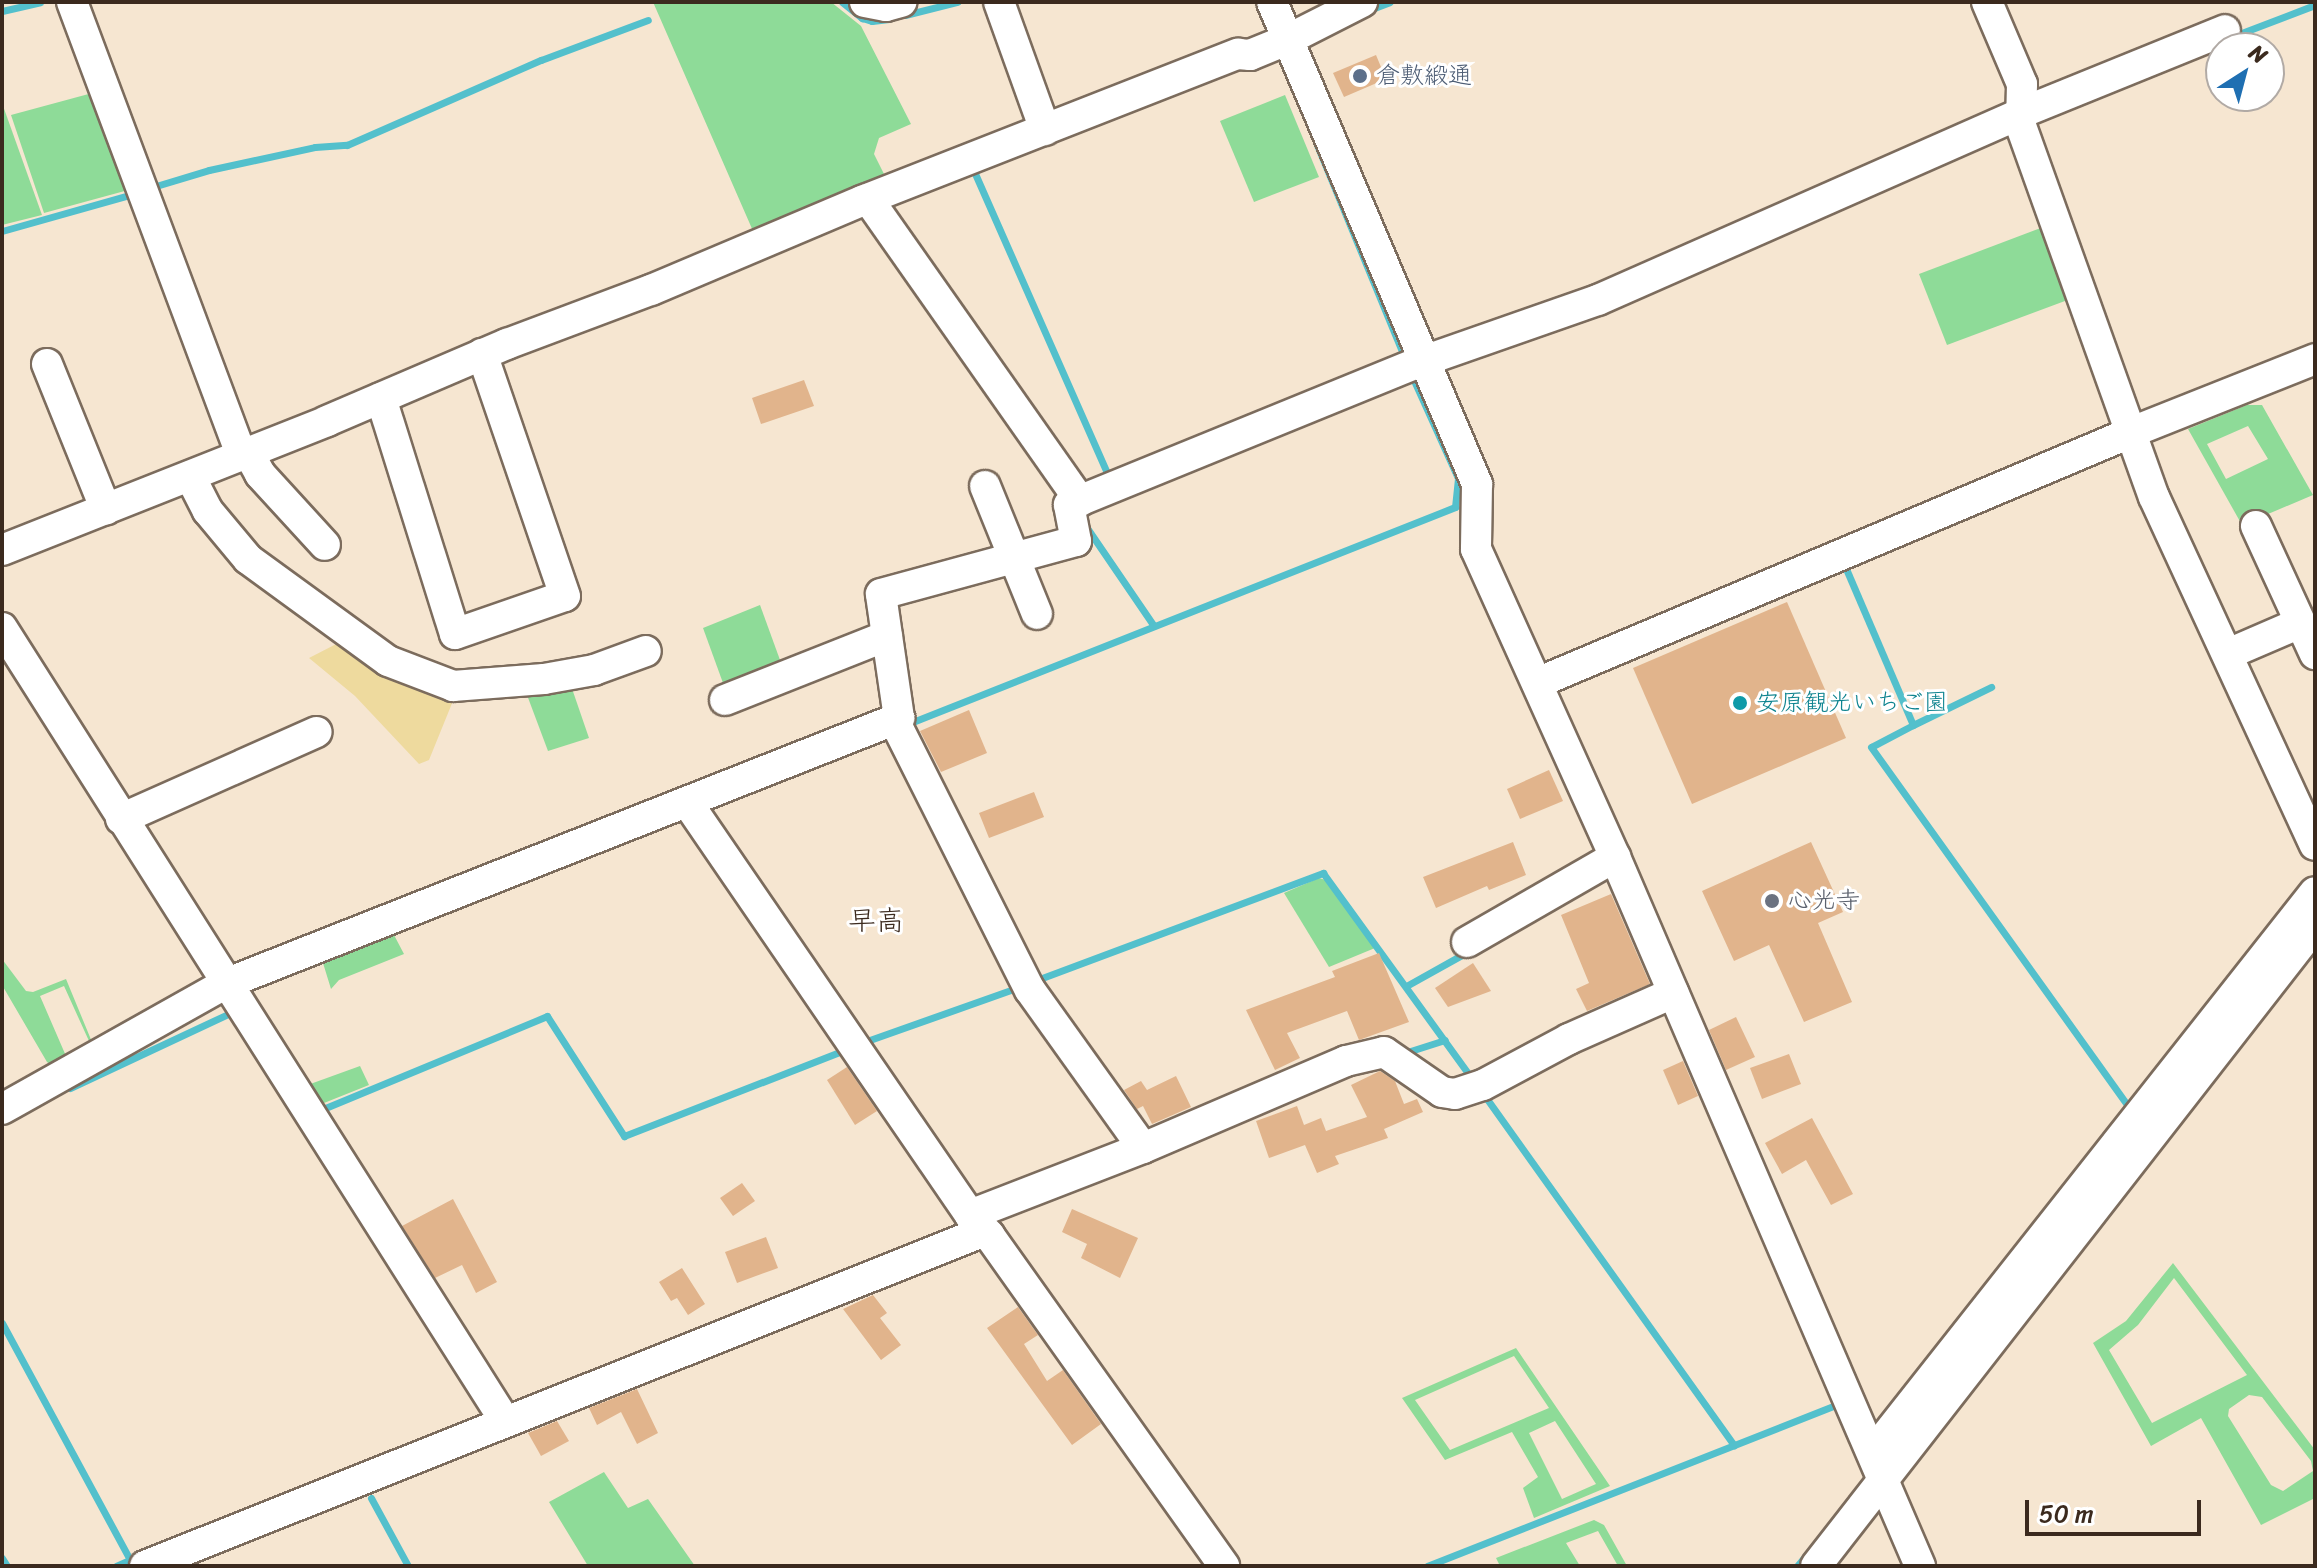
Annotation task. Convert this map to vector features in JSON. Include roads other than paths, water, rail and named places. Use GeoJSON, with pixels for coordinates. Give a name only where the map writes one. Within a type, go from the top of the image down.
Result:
{"type":"FeatureCollection","features":[{"type":"Feature","properties":{"kind":"street"},"geometry":{"type":"LineString","coordinates":[[865,2],[886,6],[901,2]]}},
{"type":"Feature","properties":{"kind":"street"},"geometry":{"type":"LineString","coordinates":[[999,2],[1045,130]]}},
{"type":"Feature","properties":{"kind":"street"},"geometry":{"type":"LineString","coordinates":[[1272,2],[1414,365],[1477,484],[1476,549],[1545,679],[1615,857],[1920,1566]]}},
{"type":"Feature","properties":{"kind":"street"},"geometry":{"type":"LineString","coordinates":[[2,550],[244,454],[482,354],[651,290],[868,199],[1238,54],[1250,55],[1362,2]]}},
{"type":"Feature","properties":{"kind":"street"},"geometry":{"type":"LineString","coordinates":[[1987,2],[2022,84],[2021,119],[2154,497],[2315,845]]}},
{"type":"Feature","properties":{"kind":"street"},"geometry":{"type":"LineString","coordinates":[[73,4],[244,454],[325,545]]}},
{"type":"Feature","properties":{"kind":"street"},"geometry":{"type":"LineString","coordinates":[[1143,1148],[1027,984],[897,726],[899,718],[881,594],[1076,541],[1069,505],[1414,365],[1598,300],[2225,30]]}},
{"type":"Feature","properties":{"kind":"street"},"geometry":{"type":"LineString","coordinates":[[868,199],[1080,501]]}},
{"type":"Feature","properties":{"kind":"street"},"geometry":{"type":"LineString","coordinates":[[381,398],[455,634],[565,596],[482,354]]}},
{"type":"Feature","properties":{"kind":"street"},"geometry":{"type":"LineString","coordinates":[[1545,679],[2135,439],[2315,359]]}},
{"type":"Feature","properties":{"kind":"street"},"geometry":{"type":"LineString","coordinates":[[47,364],[106,510]]}},
{"type":"Feature","properties":{"kind":"street"},"geometry":{"type":"LineString","coordinates":[[190,476],[208,511],[248,559],[388,661],[453,686],[544,679],[594,670],[646,651]]}},
{"type":"Feature","properties":{"kind":"street"},"geometry":{"type":"LineString","coordinates":[[985,486],[1037,614]]}},
{"type":"Feature","properties":{"kind":"street"},"geometry":{"type":"LineString","coordinates":[[2256,526],[2315,654]]}},
{"type":"Feature","properties":{"kind":"street"},"geometry":{"type":"LineString","coordinates":[[2228,654],[2300,623]]}},
{"type":"Feature","properties":{"kind":"street"},"geometry":{"type":"LineString","coordinates":[[2,628],[224,990],[501,1415]]}},
{"type":"Feature","properties":{"kind":"street"},"geometry":{"type":"LineString","coordinates":[[725,700],[887,636]]}},
{"type":"Feature","properties":{"kind":"street"},"geometry":{"type":"LineString","coordinates":[[2,1109],[224,990],[897,726]]}},
{"type":"Feature","properties":{"kind":"street"},"geometry":{"type":"LineString","coordinates":[[121,819],[316,732]]}},
{"type":"Feature","properties":{"kind":"street"},"geometry":{"type":"LineString","coordinates":[[691,809],[977,1224],[989,1235],[1224,1566]]}},
{"type":"Feature","properties":{"kind":"street"},"geometry":{"type":"LineString","coordinates":[[1467,942],[1615,857]]}},
{"type":"Feature","properties":{"kind":"street"},"geometry":{"type":"LineString","coordinates":[[1873,1452],[2315,892]]}},
{"type":"Feature","properties":{"kind":"street"},"geometry":{"type":"LineString","coordinates":[[1816,1566],[2315,926]]}},
{"type":"Feature","properties":{"kind":"street"},"geometry":{"type":"LineString","coordinates":[[145,1566],[501,1415],[977,1224],[1143,1148],[1346,1061],[1384,1052],[1442,1092],[1455,1094],[1479,1086],[1569,1039],[1673,993]]}},
{"type":"Feature","properties":{"kind":"waterway"},"geometry":{"type":"LineString","coordinates":[[2,11],[40,2]]}},
{"type":"Feature","properties":{"kind":"waterway"},"geometry":{"type":"LineString","coordinates":[[842,2],[862,18],[872,21],[889,19]]}},
{"type":"Feature","properties":{"kind":"waterway"},"geometry":{"type":"LineString","coordinates":[[905,15],[957,2]]}},
{"type":"Feature","properties":{"kind":"waterway"},"geometry":{"type":"LineString","coordinates":[[1369,10],[1390,2]]}},
{"type":"Feature","properties":{"kind":"waterway"},"geometry":{"type":"LineString","coordinates":[[2244,32],[2315,5]]}},
{"type":"Feature","properties":{"kind":"waterway"},"geometry":{"type":"LineString","coordinates":[[156,186],[209,170],[315,147],[347,145],[541,60],[648,20]]}},
{"type":"Feature","properties":{"kind":"waterway"},"geometry":{"type":"LineString","coordinates":[[1317,145],[1405,359]]}},
{"type":"Feature","properties":{"kind":"waterway"},"geometry":{"type":"LineString","coordinates":[[973,169],[1111,482]]}},
{"type":"Feature","properties":{"kind":"waterway"},"geometry":{"type":"LineString","coordinates":[[2,231],[129,195]]}},
{"type":"Feature","properties":{"kind":"waterway"},"geometry":{"type":"LineString","coordinates":[[905,725],[1455,507],[1458,478],[1411,374]]}},
{"type":"Feature","properties":{"kind":"waterway"},"geometry":{"type":"LineString","coordinates":[[1085,525],[1154,626]]}},
{"type":"Feature","properties":{"kind":"waterway"},"geometry":{"type":"LineString","coordinates":[[1844,564],[1913,725],[1871,747],[2131,1110]]}},
{"type":"Feature","properties":{"kind":"waterway"},"geometry":{"type":"LineString","coordinates":[[1913,725],[1991,687]]}},
{"type":"Feature","properties":{"kind":"waterway"},"geometry":{"type":"LineString","coordinates":[[1034,981],[1323,873],[1472,1079]]}},
{"type":"Feature","properties":{"kind":"waterway"},"geometry":{"type":"LineString","coordinates":[[1408,985],[1467,952]]}},
{"type":"Feature","properties":{"kind":"waterway"},"geometry":{"type":"LineString","coordinates":[[864,1042],[1019,987]]}},
{"type":"Feature","properties":{"kind":"waterway"},"geometry":{"type":"LineString","coordinates":[[70,1088],[232,1012]]}},
{"type":"Feature","properties":{"kind":"waterway"},"geometry":{"type":"LineString","coordinates":[[318,1111],[547,1016],[624,1136],[840,1052]]}},
{"type":"Feature","properties":{"kind":"waterway"},"geometry":{"type":"LineString","coordinates":[[1401,1054],[1445,1040]]}},
{"type":"Feature","properties":{"kind":"waterway"},"geometry":{"type":"LineString","coordinates":[[1482,1092],[1734,1445]]}},
{"type":"Feature","properties":{"kind":"waterway"},"geometry":{"type":"LineString","coordinates":[[2,1323],[130,1560]]}},
{"type":"Feature","properties":{"kind":"waterway"},"geometry":{"type":"LineString","coordinates":[[1427,1566],[1836,1405]]}},
{"type":"Feature","properties":{"kind":"waterway"},"geometry":{"type":"LineString","coordinates":[[371,1498],[408,1566]]}},
{"type":"Feature","properties":{"kind":"waterway"},"geometry":{"type":"LineString","coordinates":[[1797,1566],[1807,1554]]}},
{"type":"Feature","properties":{"kind":"waterway"},"geometry":{"type":"LineString","coordinates":[[116,1566],[141,1555]]}},
{"type":"Feature","properties":{"kind":"waterway"},"geometry":{"type":"LineString","coordinates":[[2,1558],[7,1566]]}},
{"type":"Feature","properties":{"kind":"place","name":"倉敷緞通"},"geometry":{"type":"Point","coordinates":[1360,76]}},
{"type":"Feature","properties":{"kind":"place","name":"安原観光いちご園"},"geometry":{"type":"Point","coordinates":[1740,703]}},
{"type":"Feature","properties":{"kind":"place","name":"心光寺"},"geometry":{"type":"Point","coordinates":[1772,901]}},
{"type":"Feature","properties":{"kind":"district","name":"早高"},"geometry":{"type":"Point","coordinates":[876,921]}}]}
